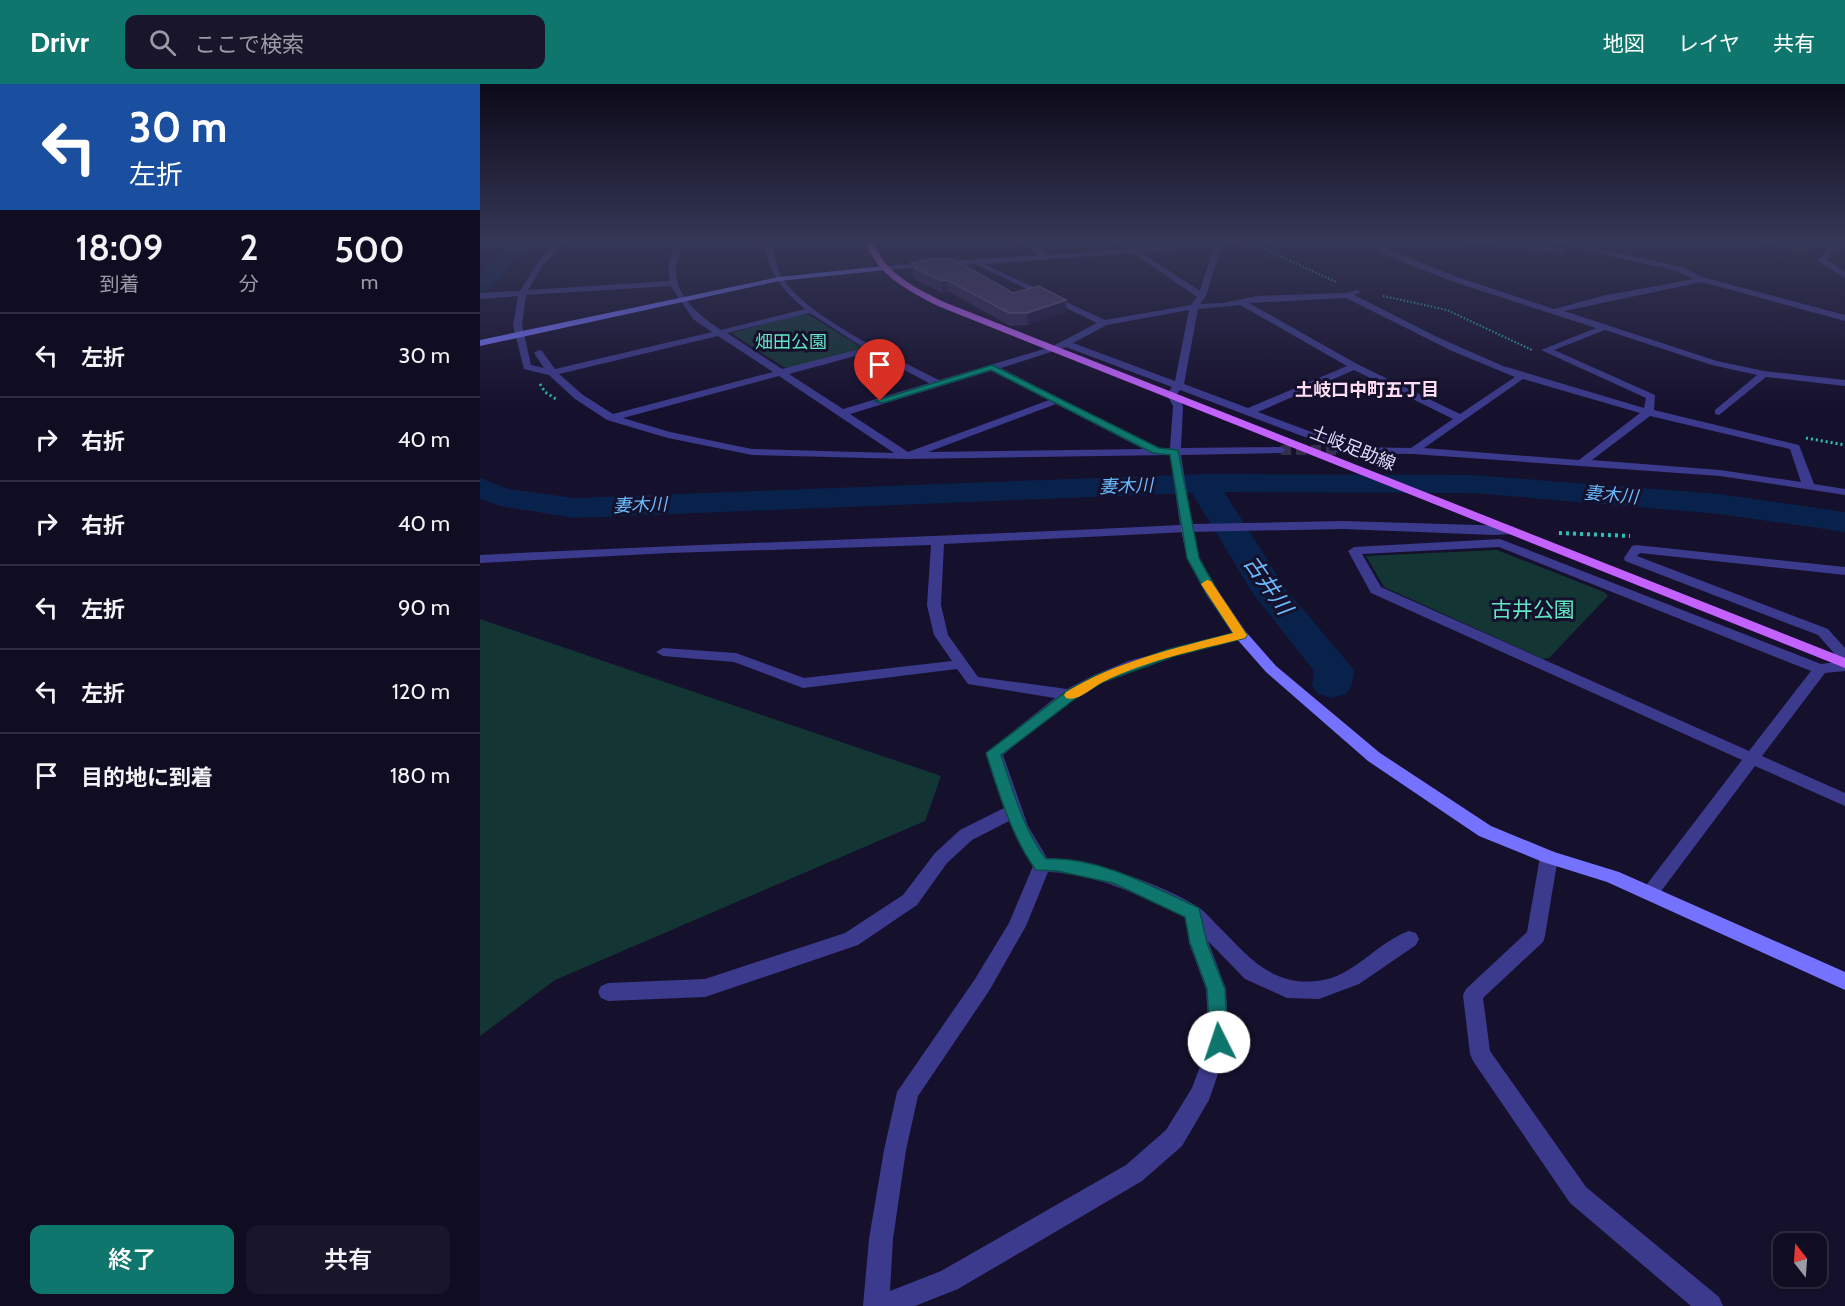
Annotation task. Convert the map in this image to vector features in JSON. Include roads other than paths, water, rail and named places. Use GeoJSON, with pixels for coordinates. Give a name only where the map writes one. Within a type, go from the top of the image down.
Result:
{"type":"FeatureCollection","features":[{"type":"Feature","properties":{"kind":"main road","name":"土岐足助線"},"geometry":{"type":"LineString","coordinates":[[927,297],[1054,349],[1333,454],[1506,527],[1845,664]]}},
{"type":"Feature","properties":{"kind":"street"},"geometry":{"type":"LineString","coordinates":[[520,297],[519,334],[527,367],[552,373],[809,311]]}},
{"type":"Feature","properties":{"kind":"street"},"geometry":{"type":"LineString","coordinates":[[682,297],[696,317],[907,456]]}},
{"type":"Feature","properties":{"kind":"street"},"geometry":{"type":"LineString","coordinates":[[480,343],[697,297]]}},
{"type":"Feature","properties":{"kind":"street"},"geometry":{"type":"LineString","coordinates":[[796,297],[809,311],[938,384]]}},
{"type":"Feature","properties":{"kind":"street"},"geometry":{"type":"LineString","coordinates":[[1049,297],[1104,323]]}},
{"type":"Feature","properties":{"kind":"street"},"geometry":{"type":"LineString","coordinates":[[1201,297],[1194,307],[1179,385],[1172,394],[1179,406],[1176,457],[1193,558],[1213,594],[1241,635],[1288,685],[1374,757],[1485,831],[1549,857],[1613,877],[1845,981]]}},
{"type":"Feature","properties":{"kind":"street"},"geometry":{"type":"LineString","coordinates":[[841,413],[1054,349],[1104,323],[1143,314],[1289,297]]}},
{"type":"Feature","properties":{"kind":"street"},"geometry":{"type":"LineString","coordinates":[[1359,297],[1428,336],[1495,367],[1648,412],[1795,447],[1809,487]]}},
{"type":"Feature","properties":{"kind":"street"},"geometry":{"type":"LineString","coordinates":[[1507,297],[1715,363],[1764,374],[1845,383]]}},
{"type":"Feature","properties":{"kind":"street"},"geometry":{"type":"LineString","coordinates":[[1551,312],[1612,297]]}},
{"type":"Feature","properties":{"kind":"street"},"geometry":{"type":"LineString","coordinates":[[1766,297],[1845,318]]}},
{"type":"Feature","properties":{"kind":"street"},"geometry":{"type":"LineString","coordinates":[[1241,302],[1354,366],[1459,418]]}},
{"type":"Feature","properties":{"kind":"street"},"geometry":{"type":"LineString","coordinates":[[1582,463],[1648,412],[1651,397],[1546,350],[1603,328]]}},
{"type":"Feature","properties":{"kind":"street"},"geometry":{"type":"LineString","coordinates":[[1067,344],[1351,450]]}},
{"type":"Feature","properties":{"kind":"street"},"geometry":{"type":"LineString","coordinates":[[611,417],[874,348]]}},
{"type":"Feature","properties":{"kind":"street"},"geometry":{"type":"LineString","coordinates":[[539,353],[552,373],[579,397],[611,417],[668,435],[752,452],[907,456],[1157,451]]}},
{"type":"Feature","properties":{"kind":"street"},"geometry":{"type":"LineString","coordinates":[[1248,412],[1354,366]]}},
{"type":"Feature","properties":{"kind":"street"},"geometry":{"type":"LineString","coordinates":[[992,367],[1157,451],[1176,457],[1281,450]]}},
{"type":"Feature","properties":{"kind":"street"},"geometry":{"type":"LineString","coordinates":[[1719,412],[1764,374]]}},
{"type":"Feature","properties":{"kind":"street"},"geometry":{"type":"LineString","coordinates":[[1413,451],[1522,376]]}},
{"type":"Feature","properties":{"kind":"street"},"geometry":{"type":"LineString","coordinates":[[907,456],[1056,401]]}},
{"type":"Feature","properties":{"kind":"street"},"geometry":{"type":"LineString","coordinates":[[1333,454],[1351,450],[1413,451],[1720,473],[1845,492]]}},
{"type":"Feature","properties":{"kind":"street"},"geometry":{"type":"LineString","coordinates":[[480,559],[669,549],[938,541],[1186,524],[1343,525],[1494,531],[1506,527]]}},
{"type":"Feature","properties":{"kind":"street"},"geometry":{"type":"LineString","coordinates":[[938,541],[934,605],[941,635],[973,681],[1072,695]]}},
{"type":"Feature","properties":{"kind":"street"},"geometry":{"type":"LineString","coordinates":[[1845,664],[1820,669],[1500,543],[1354,550],[1376,590],[1845,800]]}},
{"type":"Feature","properties":{"kind":"street"},"geometry":{"type":"LineString","coordinates":[[1845,571],[1636,549],[1630,558],[1823,632],[1845,657]]}},
{"type":"Feature","properties":{"kind":"street"},"geometry":{"type":"LineString","coordinates":[[1042,866],[1032,852],[1013,811],[994,753],[1072,695],[1098,679],[1171,653],[1241,635]]}},
{"type":"Feature","properties":{"kind":"street"},"geometry":{"type":"LineString","coordinates":[[663,652],[736,658],[803,683],[962,664]]}},
{"type":"Feature","properties":{"kind":"street"},"geometry":{"type":"LineString","coordinates":[[1650,893],[1820,669]]}},
{"type":"Feature","properties":{"kind":"street"},"geometry":{"type":"LineString","coordinates":[[608,992],[705,988],[851,939],[910,900],[941,858],[966,835],[1013,811]]}},
{"type":"Feature","properties":{"kind":"street"},"geometry":{"type":"LineString","coordinates":[[1549,857],[1536,936],[1473,995],[1480,1054],[1578,1195],[1710,1306]]}},
{"type":"Feature","properties":{"kind":"street"},"geometry":{"type":"LineString","coordinates":[[1042,866],[1057,865],[1116,877],[1193,913],[1252,973],[1287,989],[1319,990],[1352,978],[1409,939]]}},
{"type":"Feature","properties":{"kind":"street"},"geometry":{"type":"LineString","coordinates":[[876,1306],[881,1239],[908,1092],[982,985],[1017,926],[1042,866]]}},
{"type":"Feature","properties":{"kind":"street"},"geometry":{"type":"LineString","coordinates":[[884,1306],[949,1280],[1134,1173],[1174,1138],[1201,1093],[1219,1042],[1216,989],[1199,943],[1193,913]]}},
{"type":"Feature","properties":{"kind":"waterway","name":"妻木川"},"geometry":{"type":"LineString","coordinates":[[480,487],[500,497],[574,508],[1202,483]]}},
{"type":"Feature","properties":{"kind":"waterway","name":"妻木川"},"geometry":{"type":"LineString","coordinates":[[1202,483],[1472,484],[1720,504],[1845,522]]}},
{"type":"Feature","properties":{"kind":"waterway","name":"古井川"},"geometry":{"type":"LineString","coordinates":[[1202,483],[1272,595],[1334,670],[1332,685]]}},
{"type":"Feature","properties":{"kind":"tunnel"},"geometry":{"type":"LineString","coordinates":[[1281,450],[1338,450]]}},
{"type":"Feature","properties":{"kind":"district","name":"土岐口中町五丁目"},"geometry":{"type":"Point","coordinates":[1367,390]}},
{"type":"Feature","properties":{"kind":"park label","name":"畑田公園"},"geometry":{"type":"Point","coordinates":[791,342]}},
{"type":"Feature","properties":{"kind":"park label","name":"古井公園"},"geometry":{"type":"Point","coordinates":[1533,609]}}]}
